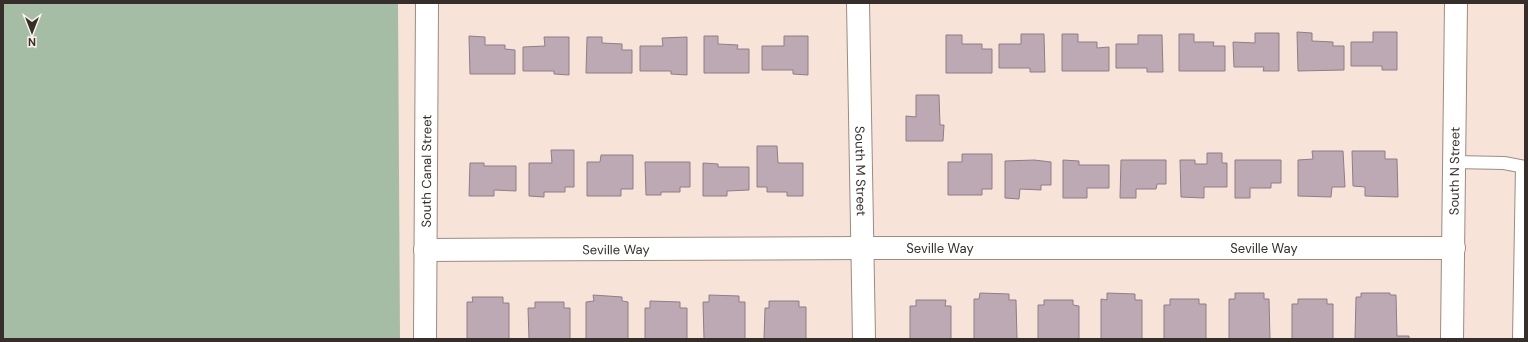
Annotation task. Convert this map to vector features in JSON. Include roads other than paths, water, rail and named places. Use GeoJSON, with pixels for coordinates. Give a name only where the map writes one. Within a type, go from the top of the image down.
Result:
{"type":"FeatureCollection","features":[{"type":"Feature","properties":{"kind":"street","name":"South Canal Street"},"geometry":{"type":"LineString","coordinates":[[425,339],[427,3]]}},
{"type":"Feature","properties":{"kind":"street","name":"South M Street"},"geometry":{"type":"LineString","coordinates":[[858,3],[864,339]]}},
{"type":"Feature","properties":{"kind":"street","name":"South N Street"},"geometry":{"type":"LineString","coordinates":[[1452,339],[1456,3]]}},
{"type":"Feature","properties":{"kind":"street","name":"Seville Way"},"geometry":{"type":"LineString","coordinates":[[425,250],[1454,248]]}},
{"type":"Feature","properties":{"kind":"lane"},"geometry":{"type":"LineString","coordinates":[[1454,162],[1504,163],[1524,167],[1519,339]]}}]}
